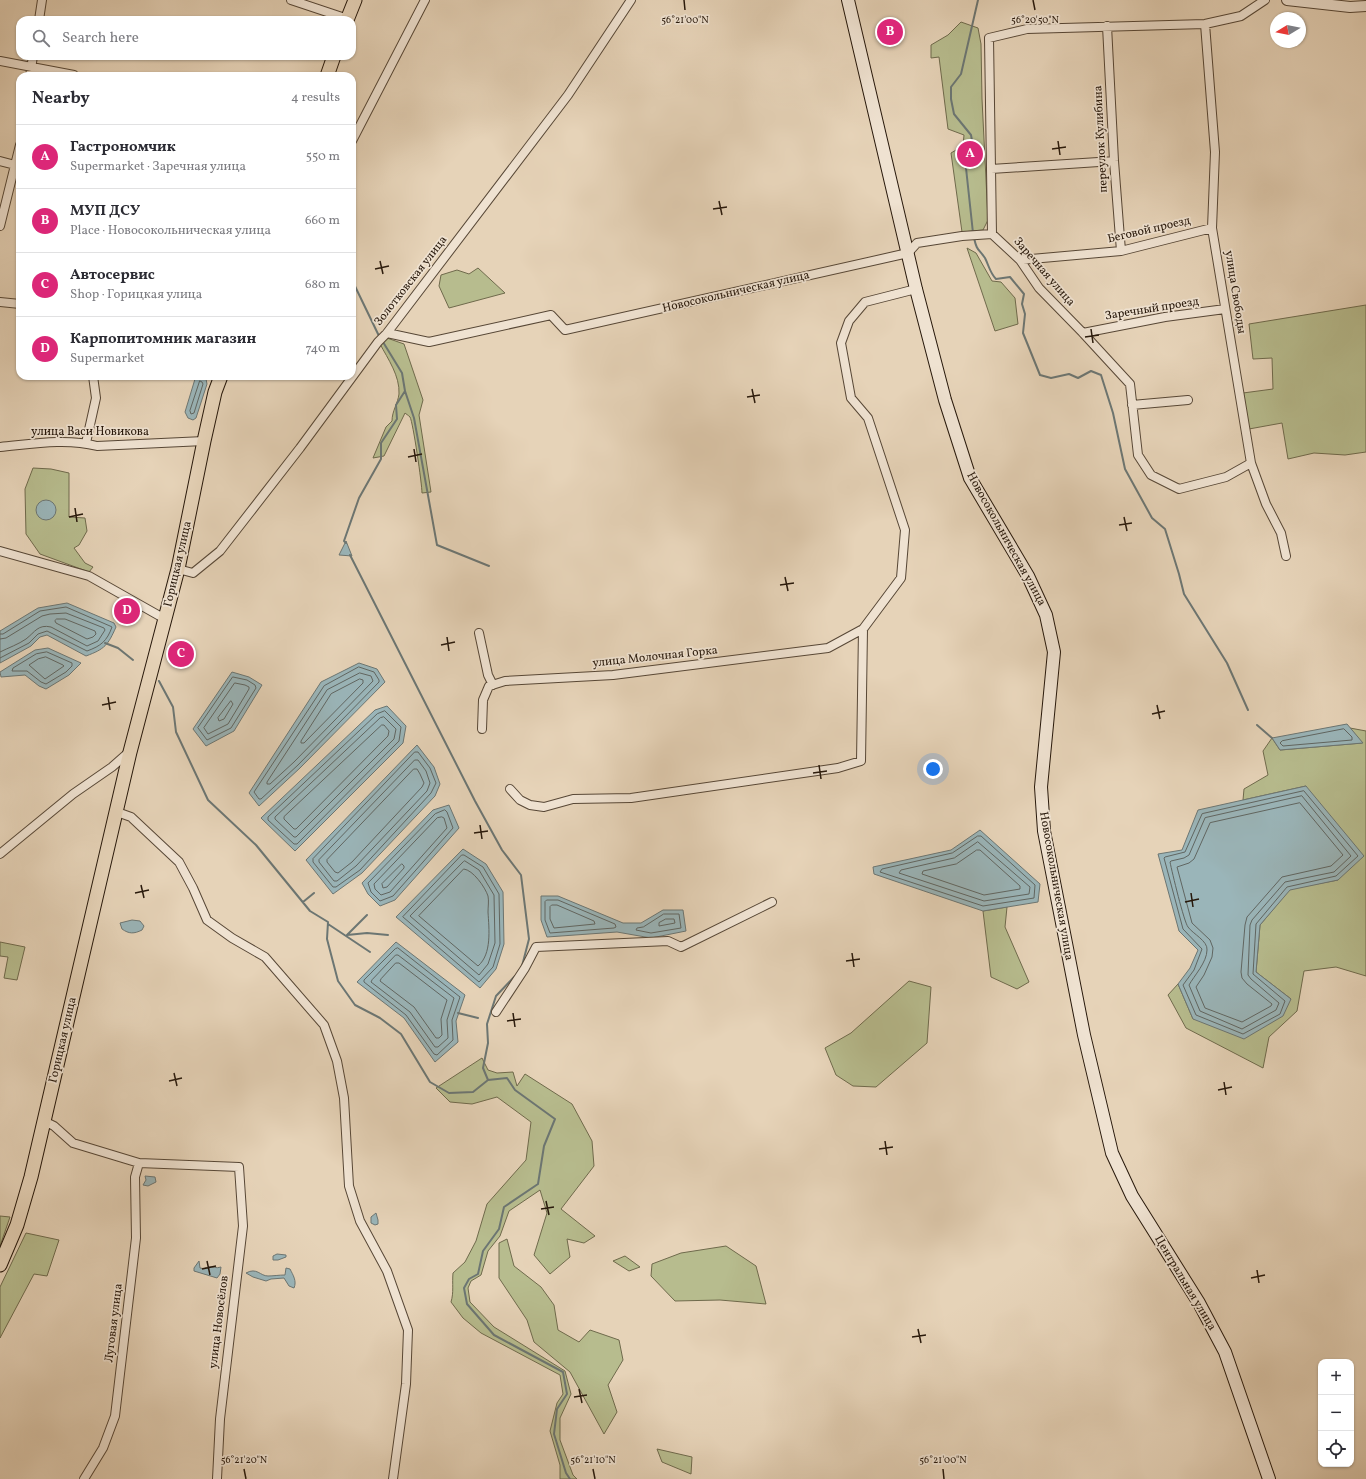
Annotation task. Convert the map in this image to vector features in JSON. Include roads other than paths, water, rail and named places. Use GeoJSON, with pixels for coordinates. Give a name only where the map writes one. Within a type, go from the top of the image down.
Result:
{"type":"FeatureCollection","features":[{"type":"Feature","properties":{"kind":"main road"},"geometry":{"type":"LineString","coordinates":[[349,16],[355,0]]}},
{"type":"Feature","properties":{"kind":"main road","name":"Новосокольническая улица"},"geometry":{"type":"LineString","coordinates":[[848,0],[916,289],[944,400],[970,478],[1028,576],[1046,615],[1054,652],[1041,787],[1044,831],[1077,999],[1103,1114]]}},
{"type":"Feature","properties":{"kind":"main road"},"geometry":{"type":"LineString","coordinates":[[328,72],[333,60]]}},
{"type":"Feature","properties":{"kind":"main road","name":"Горицкая улица"},"geometry":{"type":"LineString","coordinates":[[0,1265],[18,1225],[44,1121],[130,752],[178,569],[204,441],[215,392],[220,380]]}},
{"type":"Feature","properties":{"kind":"main road","name":"Центральная улица"},"geometry":{"type":"LineString","coordinates":[[1103,1114],[1112,1153],[1132,1196],[1199,1303],[1225,1352],[1269,1479]]}},
{"type":"Feature","properties":{"kind":"street"},"geometry":{"type":"LineString","coordinates":[[39,16],[42,0]]}},
{"type":"Feature","properties":{"kind":"street"},"geometry":{"type":"LineString","coordinates":[[291,0],[339,16]]}},
{"type":"Feature","properties":{"kind":"street"},"geometry":{"type":"LineString","coordinates":[[356,133],[425,0]]}},
{"type":"Feature","properties":{"kind":"street","name":"Золотковская улица"},"geometry":{"type":"LineString","coordinates":[[356,372],[568,95],[631,0]]}},
{"type":"Feature","properties":{"kind":"street"},"geometry":{"type":"LineString","coordinates":[[908,253],[917,243],[969,235],[992,234],[989,38],[1027,29],[1205,24],[1241,16],[1264,0]]}},
{"type":"Feature","properties":{"kind":"street"},"geometry":{"type":"LineString","coordinates":[[1287,0],[1350,6],[1366,6]]}},
{"type":"Feature","properties":{"kind":"street","name":"улица Свободы"},"geometry":{"type":"LineString","coordinates":[[1205,24],[1215,152],[1212,228],[1251,463],[1266,504],[1281,533],[1286,556]]}},
{"type":"Feature","properties":{"kind":"street","name":"переулок Кулибина"},"geometry":{"type":"LineString","coordinates":[[1107,26],[1114,162],[1121,251]]}},
{"type":"Feature","properties":{"kind":"street"},"geometry":{"type":"LineString","coordinates":[[30,72],[32,60]]}},
{"type":"Feature","properties":{"kind":"street"},"geometry":{"type":"LineString","coordinates":[[0,61],[58,72]]}},
{"type":"Feature","properties":{"kind":"street"},"geometry":{"type":"LineString","coordinates":[[0,161],[15,165]]}},
{"type":"Feature","properties":{"kind":"street"},"geometry":{"type":"LineString","coordinates":[[0,226],[16,161]]}},
{"type":"Feature","properties":{"kind":"street"},"geometry":{"type":"LineString","coordinates":[[991,169],[1114,162]]}},
{"type":"Feature","properties":{"kind":"street","name":"Беговой проезд"},"geometry":{"type":"LineString","coordinates":[[1020,260],[1121,251],[1212,228]]}},
{"type":"Feature","properties":{"kind":"street","name":"Заречная улица"},"geometry":{"type":"LineString","coordinates":[[992,234],[1020,260],[1039,288],[1130,384],[1138,455],[1151,475],[1179,490],[1226,477],[1251,463]]}},
{"type":"Feature","properties":{"kind":"street","name":"Новосокольническая улица"},"geometry":{"type":"LineString","coordinates":[[386,334],[429,342],[551,315],[565,330],[908,253]]}},
{"type":"Feature","properties":{"kind":"street"},"geometry":{"type":"LineString","coordinates":[[510,789],[520,800],[530,805],[544,807],[573,799],[631,798],[838,768],[861,761],[863,629],[901,578],[905,530],[868,418],[851,398],[841,343],[849,321],[864,302],[916,289]]}},
{"type":"Feature","properties":{"kind":"street"},"geometry":{"type":"LineString","coordinates":[[0,302],[16,304]]}},
{"type":"Feature","properties":{"kind":"street","name":"Заречный проезд"},"geometry":{"type":"LineString","coordinates":[[1083,333],[1165,316],[1225,309]]}},
{"type":"Feature","properties":{"kind":"street"},"geometry":{"type":"LineString","coordinates":[[86,443],[96,398],[94,380]]}},
{"type":"Feature","properties":{"kind":"street","name":"Золотковская улица"},"geometry":{"type":"LineString","coordinates":[[178,569],[193,573],[220,551],[300,448],[350,380]]}},
{"type":"Feature","properties":{"kind":"street"},"geometry":{"type":"LineString","coordinates":[[1132,405],[1188,400]]}},
{"type":"Feature","properties":{"kind":"street","name":"улица Васи Новикова"},"geometry":{"type":"LineString","coordinates":[[0,447],[43,442],[86,443],[97,446],[204,441]]}},
{"type":"Feature","properties":{"kind":"street"},"geometry":{"type":"LineString","coordinates":[[0,551],[89,576],[165,619]]}},
{"type":"Feature","properties":{"kind":"street","name":"улица Молочная Горка"},"geometry":{"type":"LineString","coordinates":[[493,685],[505,681],[613,675],[828,648],[863,629]]}},
{"type":"Feature","properties":{"kind":"street"},"geometry":{"type":"LineString","coordinates":[[479,633],[488,675],[493,685],[489,686],[483,700],[482,729]]}},
{"type":"Feature","properties":{"kind":"street"},"geometry":{"type":"LineString","coordinates":[[0,854],[73,794],[112,767],[130,752]]}},
{"type":"Feature","properties":{"kind":"street"},"geometry":{"type":"LineString","coordinates":[[117,812],[132,817],[179,862],[193,888],[207,920],[232,938],[265,957],[324,1025],[337,1061],[344,1098],[349,1186],[360,1222],[387,1271],[408,1330],[406,1384],[393,1479]]}},
{"type":"Feature","properties":{"kind":"street"},"geometry":{"type":"LineString","coordinates":[[496,1012],[525,968],[536,947],[668,941],[681,947],[772,902]]}},
{"type":"Feature","properties":{"kind":"street"},"geometry":{"type":"LineString","coordinates":[[44,1121],[54,1126],[73,1143],[139,1163]]}},
{"type":"Feature","properties":{"kind":"street","name":"улица Новосёлов"},"geometry":{"type":"LineString","coordinates":[[139,1163],[239,1167],[243,1226],[220,1419],[216,1479]]}},
{"type":"Feature","properties":{"kind":"street","name":"Луговая улица"},"geometry":{"type":"LineString","coordinates":[[84,1479],[103,1448],[115,1416],[136,1238],[135,1177],[139,1163]]}},
{"type":"Feature","properties":{"kind":"water"},"geometry":{"type":"Polygon","coordinates":[[[195,380],[206,380],[207,384],[196,418],[193,420],[188,418],[185,412],[195,380]]]}},
{"type":"Feature","properties":{"kind":"water"},"geometry":{"type":"Polygon","coordinates":[[[42,500],[50,500],[56,506],[56,514],[50,520],[42,520],[36,514],[36,506],[42,500]]]}},
{"type":"Feature","properties":{"kind":"water"},"geometry":{"type":"Polygon","coordinates":[[[346,541],[352,556],[339,555],[346,541]]]}},
{"type":"Feature","properties":{"kind":"water"},"geometry":{"type":"Polygon","coordinates":[[[67,603],[114,623],[116,627],[105,646],[86,656],[47,635],[40,637],[31,646],[0,663],[0,631],[38,608],[67,603]]]}},
{"type":"Feature","properties":{"kind":"water"},"geometry":{"type":"Polygon","coordinates":[[[48,648],[81,663],[69,675],[46,689],[39,686],[25,675],[1,677],[0,672],[35,650],[48,648]]]}},
{"type":"Feature","properties":{"kind":"water"},"geometry":{"type":"Polygon","coordinates":[[[359,663],[377,669],[385,682],[300,768],[259,806],[249,793],[321,682],[359,663]]]}},
{"type":"Feature","properties":{"kind":"water"},"geometry":{"type":"Polygon","coordinates":[[[232,672],[249,677],[262,685],[234,731],[206,746],[193,729],[232,672]]]}},
{"type":"Feature","properties":{"kind":"water"},"geometry":{"type":"Polygon","coordinates":[[[387,706],[406,726],[403,743],[295,851],[261,818],[375,710],[387,706]]]}},
{"type":"Feature","properties":{"kind":"water"},"geometry":{"type":"Polygon","coordinates":[[[1347,724],[1363,743],[1280,750],[1272,738],[1347,724]]]}},
{"type":"Feature","properties":{"kind":"water"},"geometry":{"type":"Polygon","coordinates":[[[417,745],[434,767],[440,784],[435,796],[362,873],[333,894],[306,860],[417,745]]]}},
{"type":"Feature","properties":{"kind":"water"},"geometry":{"type":"Polygon","coordinates":[[[1306,786],[1364,856],[1338,880],[1290,890],[1260,925],[1256,972],[1291,999],[1283,1016],[1244,1039],[1193,1019],[1178,984],[1190,968],[1198,950],[1179,931],[1158,854],[1182,850],[1198,810],[1306,786]]]}},
{"type":"Feature","properties":{"kind":"water"},"geometry":{"type":"Polygon","coordinates":[[[449,805],[459,828],[395,900],[380,906],[368,894],[362,883],[433,810],[449,805]]]}},
{"type":"Feature","properties":{"kind":"water"},"geometry":{"type":"Polygon","coordinates":[[[980,830],[1040,884],[1038,902],[983,911],[874,874],[873,867],[951,850],[980,830]]]}},
{"type":"Feature","properties":{"kind":"water"},"geometry":{"type":"Polygon","coordinates":[[[463,849],[486,864],[503,892],[504,944],[496,969],[480,988],[396,917],[463,849]]]}},
{"type":"Feature","properties":{"kind":"water"},"geometry":{"type":"Polygon","coordinates":[[[541,896],[558,896],[623,923],[641,923],[663,910],[683,910],[686,931],[651,938],[617,932],[547,937],[541,920],[541,896]]]}},
{"type":"Feature","properties":{"kind":"water"},"geometry":{"type":"Polygon","coordinates":[[[132,920],[140,921],[144,926],[142,930],[132,933],[122,929],[120,923],[132,920]]]}},
{"type":"Feature","properties":{"kind":"water"},"geometry":{"type":"Polygon","coordinates":[[[396,942],[465,995],[456,1021],[458,1042],[435,1062],[404,1018],[357,982],[396,942]]]}},
{"type":"Feature","properties":{"kind":"water"},"geometry":{"type":"Polygon","coordinates":[[[145,1176],[155,1177],[156,1182],[148,1186],[143,1185],[146,1180],[145,1176]]]}},
{"type":"Feature","properties":{"kind":"water"},"geometry":{"type":"Polygon","coordinates":[[[376,1213],[378,1224],[375,1225],[371,1223],[371,1217],[376,1213]]]}},
{"type":"Feature","properties":{"kind":"water"},"geometry":{"type":"Polygon","coordinates":[[[277,1254],[286,1255],[286,1257],[273,1260],[273,1256],[277,1254]]]}},
{"type":"Feature","properties":{"kind":"water"},"geometry":{"type":"Polygon","coordinates":[[[199,1261],[200,1268],[221,1267],[220,1274],[217,1278],[194,1271],[194,1268],[199,1261]]]}},
{"type":"Feature","properties":{"kind":"water"},"geometry":{"type":"Polygon","coordinates":[[[286,1268],[290,1269],[295,1280],[294,1288],[289,1286],[284,1278],[266,1281],[246,1273],[256,1271],[265,1276],[285,1275],[286,1268]]]}},
{"type":"Feature","properties":{"kind":"waterway"},"geometry":{"type":"LineString","coordinates":[[973,233],[966,168],[973,146],[971,135],[954,114],[951,99],[951,87],[961,74],[978,0]]}},
{"type":"Feature","properties":{"kind":"waterway"},"geometry":{"type":"LineString","coordinates":[[974,238],[977,247],[985,258],[994,277],[996,279],[1010,277],[1024,294],[1022,304],[1025,314],[1023,333],[1040,375],[1051,378],[1069,374],[1078,378],[1091,371],[1101,375],[1113,413],[1125,469],[1152,518],[1165,529],[1184,594],[1227,663],[1248,710]]}},
{"type":"Feature","properties":{"kind":"waterway"},"geometry":{"type":"LineString","coordinates":[[356,288],[379,336]]}},
{"type":"Feature","properties":{"kind":"waterway"},"geometry":{"type":"LineString","coordinates":[[346,543],[344,541],[359,498],[381,459],[381,443],[397,419],[396,405],[405,391],[402,373],[383,342]]}},
{"type":"Feature","properties":{"kind":"waterway"},"geometry":{"type":"LineString","coordinates":[[405,391],[414,418],[437,545],[489,566]]}},
{"type":"Feature","properties":{"kind":"waterway"},"geometry":{"type":"LineString","coordinates":[[350,555],[475,801],[502,850],[521,875],[529,939],[522,966]]}},
{"type":"Feature","properties":{"kind":"waterway"},"geometry":{"type":"LineString","coordinates":[[105,643],[118,648],[133,660]]}},
{"type":"Feature","properties":{"kind":"waterway"},"geometry":{"type":"LineString","coordinates":[[159,681],[173,707],[176,732],[208,800],[256,845],[310,911],[328,922],[327,939],[338,981],[355,1005],[380,1018],[401,1034],[430,1082],[449,1093],[473,1092],[488,1080],[507,1078],[515,1090],[555,1119],[544,1146],[538,1184],[504,1207],[499,1229],[483,1251],[478,1274],[469,1279],[464,1288],[467,1304],[494,1335],[563,1372],[567,1394],[557,1409],[554,1434],[566,1473],[570,1479]]}},
{"type":"Feature","properties":{"kind":"waterway"},"geometry":{"type":"LineString","coordinates":[[1257,725],[1272,738]]}},
{"type":"Feature","properties":{"kind":"waterway"},"geometry":{"type":"LineString","coordinates":[[303,902],[314,893]]}},
{"type":"Feature","properties":{"kind":"waterway"},"geometry":{"type":"LineString","coordinates":[[347,935],[367,915]]}},
{"type":"Feature","properties":{"kind":"waterway"},"geometry":{"type":"LineString","coordinates":[[328,924],[370,952]]}},
{"type":"Feature","properties":{"kind":"waterway"},"geometry":{"type":"LineString","coordinates":[[347,935],[367,933],[388,935]]}},
{"type":"Feature","properties":{"kind":"waterway"},"geometry":{"type":"LineString","coordinates":[[488,1080],[483,1068],[488,1043],[487,1024],[496,996],[515,976]]}},
{"type":"Feature","properties":{"kind":"waterway"},"geometry":{"type":"LineString","coordinates":[[458,1013],[478,1018]]}},
{"type":"Feature","properties":{"kind":"place","name":"МУП ДСУ"},"geometry":{"type":"Point","coordinates":[890,32]}},
{"type":"Feature","properties":{"kind":"place","name":"Гастрономчик"},"geometry":{"type":"Point","coordinates":[970,154]}},
{"type":"Feature","properties":{"kind":"place","name":"Карпопитомник магазин"},"geometry":{"type":"Point","coordinates":[127,611]}},
{"type":"Feature","properties":{"kind":"place","name":"Автосервис"},"geometry":{"type":"Point","coordinates":[181,654]}}]}
